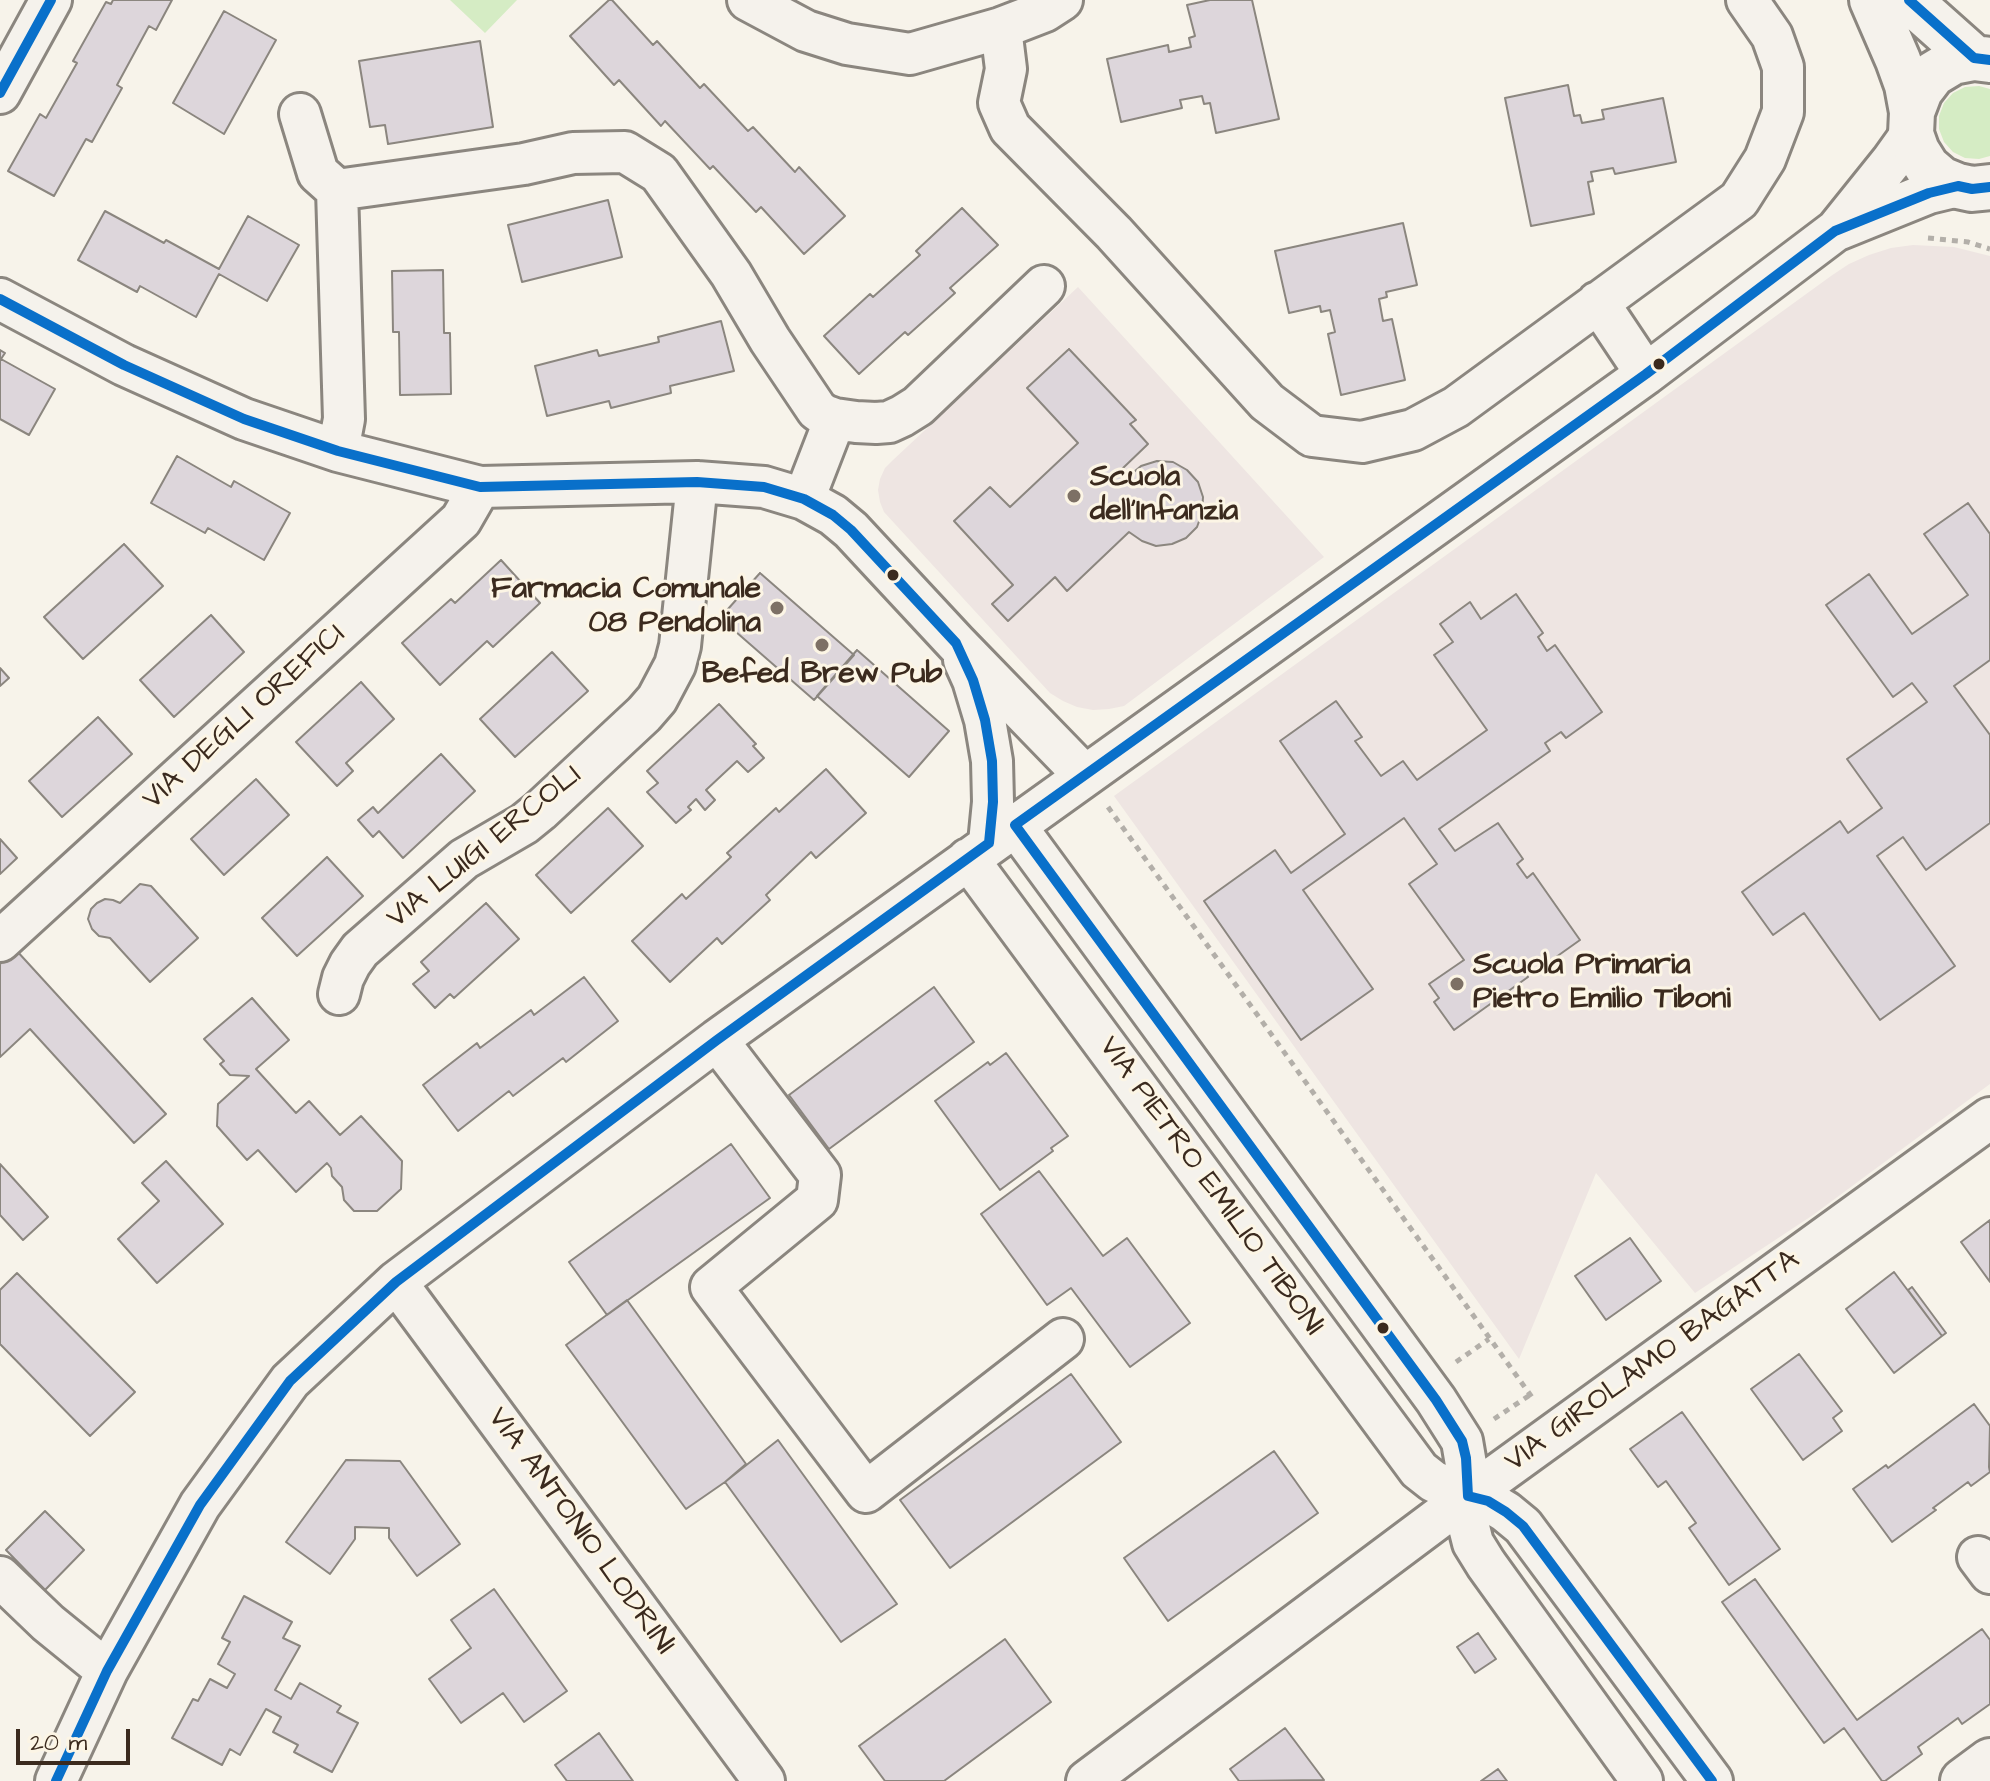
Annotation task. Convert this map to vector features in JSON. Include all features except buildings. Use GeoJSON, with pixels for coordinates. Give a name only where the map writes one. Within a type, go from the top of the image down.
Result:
{"type":"FeatureCollection","features":[{"type":"Feature","properties":{"kind":"street"},"geometry":{"type":"LineString","coordinates":[[0,93],[51,0]]}},
{"type":"Feature","properties":{"kind":"street"},"geometry":{"type":"LineString","coordinates":[[748,0],[806,31],[847,44],[910,54],[1001,28],[1045,11],[1062,0]]}},
{"type":"Feature","properties":{"kind":"street"},"geometry":{"type":"LineString","coordinates":[[1001,28],[1006,69],[999,103],[1010,128],[1114,233],[1267,402],[1312,436],[1362,442],[1413,430],[1456,407],[1739,200],[1765,159],[1783,112],[1783,67],[1772,36],[1747,0]]}},
{"type":"Feature","properties":{"kind":"street"},"geometry":{"type":"LineString","coordinates":[[1872,0],[1907,85],[1917,151],[1927,167],[1941,179],[1978,190]]}},
{"type":"Feature","properties":{"kind":"street"},"geometry":{"type":"LineString","coordinates":[[1909,0],[1982,59]]}},
{"type":"Feature","properties":{"kind":"street"},"geometry":{"type":"LineString","coordinates":[[56,1781],[107,1671],[200,1505],[290,1381],[396,1282],[717,1040],[991,842],[1095,789],[1835,231],[1891,162],[1911,123],[1920,91],[1933,74],[1953,62],[1982,59]]}},
{"type":"Feature","properties":{"kind":"street"},"geometry":{"type":"LineString","coordinates":[[300,114],[318,173],[337,190],[344,419],[338,451]]}},
{"type":"Feature","properties":{"kind":"street"},"geometry":{"type":"LineString","coordinates":[[337,190],[524,164],[573,153],[625,152],[659,173],[731,274],[810,402],[824,415],[835,419],[889,422],[918,406],[1044,286]]}},
{"type":"Feature","properties":{"kind":"street"},"geometry":{"type":"LineString","coordinates":[[1835,231],[1929,193],[1978,190]]}},
{"type":"Feature","properties":{"kind":"street"},"geometry":{"type":"LineString","coordinates":[[0,299],[124,365],[244,419],[338,451],[480,487],[697,482],[764,487],[804,499],[833,515],[851,530],[1095,789]]}},
{"type":"Feature","properties":{"kind":"street"},"geometry":{"type":"LineString","coordinates":[[1598,302],[1646,374]]}},
{"type":"Feature","properties":{"kind":"street"},"geometry":{"type":"LineString","coordinates":[[804,499],[835,419]]}},
{"type":"Feature","properties":{"kind":"street","name":"VIA LUIGI ERCOLI"},"geometry":{"type":"LineString","coordinates":[[339,994],[343,978],[360,950],[464,859],[524,824],[540,811],[657,699],[667,683],[680,646],[697,482]]}},
{"type":"Feature","properties":{"kind":"street","name":"VIA DEGLI OREFICI"},"geometry":{"type":"LineString","coordinates":[[0,941],[461,520],[480,487]]}},
{"type":"Feature","properties":{"kind":"street"},"geometry":{"type":"LineString","coordinates":[[956,643],[973,680],[990,747],[993,802],[991,842]]}},
{"type":"Feature","properties":{"kind":"street","name":"VIA PIETRO EMILIO TIBONI"},"geometry":{"type":"LineString","coordinates":[[991,842],[1436,1400],[1462,1441],[1466,1458],[1467,1519],[1473,1543],[1642,1781]]}},
{"type":"Feature","properties":{"kind":"street","name":"VIA PIETRO EMILIO TIBONI"},"geometry":{"type":"LineString","coordinates":[[991,842],[1419,1470],[1433,1481],[1488,1501],[1523,1526],[1712,1781]]}},
{"type":"Feature","properties":{"kind":"street"},"geometry":{"type":"LineString","coordinates":[[717,1040],[820,1175],[817,1200],[711,1287],[866,1492],[1063,1339]]}},
{"type":"Feature","properties":{"kind":"street","name":"VIA GIROLAMO BAGATTA"},"geometry":{"type":"LineString","coordinates":[[1087,1781],[1468,1496],[1990,1118]]}},
{"type":"Feature","properties":{"kind":"street","name":"VIA ANTONIO LODRINI"},"geometry":{"type":"LineString","coordinates":[[396,1282],[764,1781]]}},
{"type":"Feature","properties":{"kind":"street"},"geometry":{"type":"LineString","coordinates":[[0,1577],[48,1623],[107,1671]]}},
{"type":"Feature","properties":{"kind":"street"},"geometry":{"type":"LineString","coordinates":[[1963,1781],[1990,1761]]}},
{"type":"Feature","properties":{"kind":"path"},"geometry":{"type":"LineString","coordinates":[[1918,237],[1952,239],[1990,249]]}},
{"type":"Feature","properties":{"kind":"path"},"geometry":{"type":"LineString","coordinates":[[1095,789],[1537,1404]]}},
{"type":"Feature","properties":{"kind":"shaded area","name":"Scuola Primaria Pietro Emilio Tiboni"},"geometry":{"type":"Polygon","coordinates":[[[1913,245],[1954,247],[1990,256],[1990,1084],[1813,1215],[1695,1293],[1596,1173],[1519,1359],[1114,796],[1831,276],[1869,255],[1913,245]]]}},
{"type":"Feature","properties":{"kind":"shaded area","name":"Scuola dell'Infanzia"},"geometry":{"type":"Polygon","coordinates":[[[1078,287],[1324,557],[1124,706],[1093,710],[1077,707],[1050,693],[884,512],[878,490],[885,468],[1078,287]]]}},
{"type":"Feature","properties":{"kind":"green space"},"geometry":{"type":"Polygon","coordinates":[[[450,0],[517,0],[485,33],[450,0]]]}},
{"type":"Feature","properties":{"kind":"green space"},"geometry":{"type":"Polygon","coordinates":[[[1965,87],[1990,89],[1990,156],[1965,158],[1953,152],[1944,142],[1939,129],[1939,116],[1944,103],[1953,93],[1965,87]]]}},
{"type":"Feature","properties":{"kind":"transit line"},"geometry":{"type":"LineString","coordinates":[[0,93],[51,0]]}},
{"type":"Feature","properties":{"kind":"transit line"},"geometry":{"type":"LineString","coordinates":[[1909,0],[1974,58],[1990,60]]}},
{"type":"Feature","properties":{"kind":"transit line"},"geometry":{"type":"LineString","coordinates":[[1712,1781],[1523,1526],[1488,1501],[1468,1496],[1462,1441],[1436,1400],[1015,825],[1646,374],[1835,231],[1929,193],[1958,186],[1972,189],[1990,187]]}},
{"type":"Feature","properties":{"kind":"transit line"},"geometry":{"type":"LineString","coordinates":[[0,299],[124,365],[244,419],[338,451],[480,487],[697,482],[764,487],[804,499],[833,515],[851,530],[956,643],[973,680],[985,720],[992,761],[993,802],[989,843],[717,1040],[396,1282],[290,1381],[200,1505],[107,1671],[56,1781]]}},
{"type":"Feature","properties":{"kind":"place","name":"Scuola dell'Infanzia"},"geometry":{"type":"Point","coordinates":[1074,496]}},
{"type":"Feature","properties":{"kind":"place","name":"Farmacia Comunale 08 Pendolina"},"geometry":{"type":"Point","coordinates":[777,608]}},
{"type":"Feature","properties":{"kind":"place","name":"Befed Brew Pub"},"geometry":{"type":"Point","coordinates":[822,645]}},
{"type":"Feature","properties":{"kind":"place","name":"Scuola Primaria Pietro Emilio Tiboni"},"geometry":{"type":"Point","coordinates":[1457,984]}}]}
